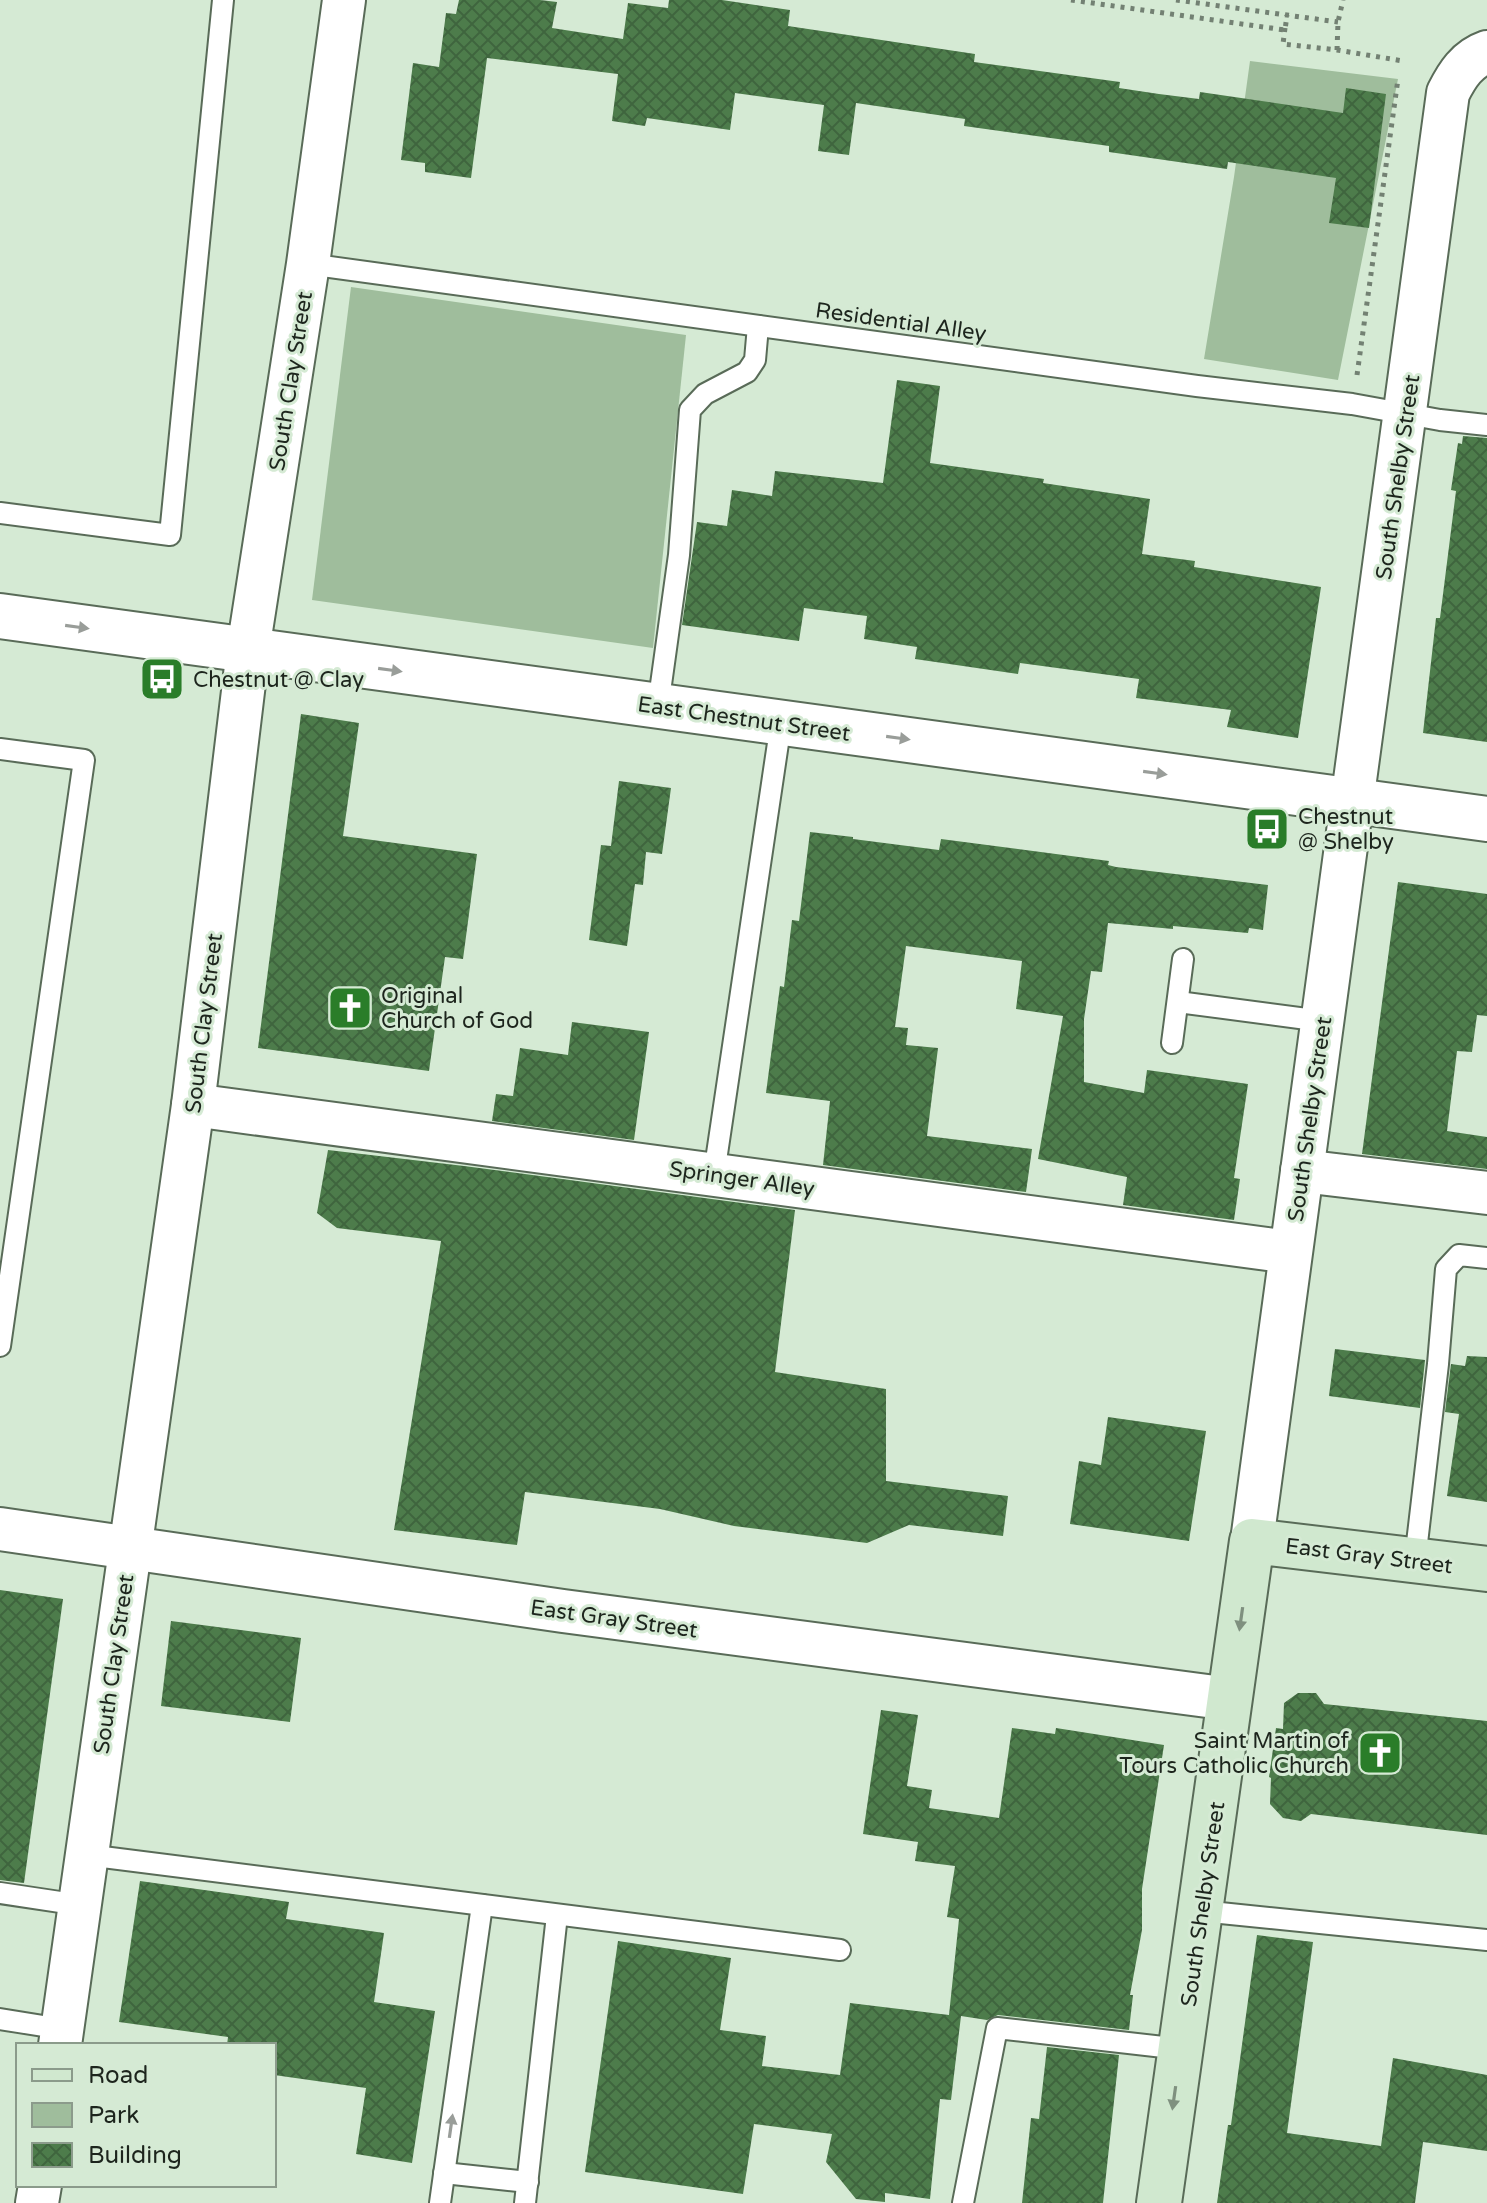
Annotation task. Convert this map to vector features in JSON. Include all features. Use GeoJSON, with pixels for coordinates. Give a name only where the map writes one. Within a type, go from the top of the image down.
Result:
{"type":"FeatureCollection","features":[{"type":"Feature","properties":{"kind":"main road","name":"East Gray Street"},"geometry":{"type":"LineString","coordinates":[[1252,1541],[1487,1569]]}},
{"type":"Feature","properties":{"kind":"main road","name":"South Shelby Street"},"geometry":{"type":"LineString","coordinates":[[1159,2203],[1252,1541]]}},
{"type":"Feature","properties":{"kind":"street","name":"South Clay Street"},"geometry":{"type":"LineString","coordinates":[[61,2037],[193,1105],[248,650],[308,264],[344,0]]}},
{"type":"Feature","properties":{"kind":"street","name":"South Shelby Street"},"geometry":{"type":"LineString","coordinates":[[1252,1541],[1448,93],[1457,74],[1476,56],[1487,52]]}},
{"type":"Feature","properties":{"kind":"street","name":"East Chestnut Street"},"geometry":{"type":"LineString","coordinates":[[0,616],[1487,819]]}},
{"type":"Feature","properties":{"kind":"street","name":"Springer Alley"},"geometry":{"type":"LineString","coordinates":[[193,1105],[1290,1252]]}},
{"type":"Feature","properties":{"kind":"street"},"geometry":{"type":"LineString","coordinates":[[1302,1171],[1487,1193]]}},
{"type":"Feature","properties":{"kind":"street","name":"East Gray Street"},"geometry":{"type":"LineString","coordinates":[[0,1529],[578,1613],[1230,1699]]}},
{"type":"Feature","properties":{"kind":"lane"},"geometry":{"type":"LineString","coordinates":[[0,513],[170,535],[223,0]]}},
{"type":"Feature","properties":{"kind":"lane","name":"Residential Alley"},"geometry":{"type":"LineString","coordinates":[[308,264],[1197,386],[1352,404],[1487,425]]}},
{"type":"Feature","properties":{"kind":"lane"},"geometry":{"type":"LineString","coordinates":[[658,706],[679,555],[690,410],[705,394],[747,372],[755,360],[758,326]]}},
{"type":"Feature","properties":{"kind":"lane"},"geometry":{"type":"LineString","coordinates":[[714,1174],[781,723]]}},
{"type":"Feature","properties":{"kind":"lane"},"geometry":{"type":"LineString","coordinates":[[0,749],[84,760],[0,1346]]}},
{"type":"Feature","properties":{"kind":"lane"},"geometry":{"type":"LineString","coordinates":[[1172,1043],[1183,959]]}},
{"type":"Feature","properties":{"kind":"lane"},"geometry":{"type":"LineString","coordinates":[[1178,1002],[1322,1021]]}},
{"type":"Feature","properties":{"kind":"lane"},"geometry":{"type":"LineString","coordinates":[[1415,1560],[1446,1269],[1459,1255],[1487,1258]]}},
{"type":"Feature","properties":{"kind":"lane"},"geometry":{"type":"LineString","coordinates":[[87,1855],[840,1950]]}},
{"type":"Feature","properties":{"kind":"lane"},"geometry":{"type":"LineString","coordinates":[[0,1893],[80,1905]]}},
{"type":"Feature","properties":{"kind":"lane"},"geometry":{"type":"LineString","coordinates":[[440,2203],[482,1905]]}},
{"type":"Feature","properties":{"kind":"lane"},"geometry":{"type":"LineString","coordinates":[[1201,1911],[1487,1940]]}},
{"type":"Feature","properties":{"kind":"lane"},"geometry":{"type":"LineString","coordinates":[[525,2203],[557,1915]]}},
{"type":"Feature","properties":{"kind":"lane"},"geometry":{"type":"LineString","coordinates":[[0,2019],[61,2037]]}},
{"type":"Feature","properties":{"kind":"lane"},"geometry":{"type":"LineString","coordinates":[[963,2203],[997,2028],[1181,2049]]}},
{"type":"Feature","properties":{"kind":"lane"},"geometry":{"type":"LineString","coordinates":[[444,2173],[528,2182]]}},
{"type":"Feature","properties":{"kind":"path"},"geometry":{"type":"LineString","coordinates":[[1071,0],[1285,30]]}},
{"type":"Feature","properties":{"kind":"path"},"geometry":{"type":"LineString","coordinates":[[1176,0],[1338,22]]}},
{"type":"Feature","properties":{"kind":"path"},"geometry":{"type":"LineString","coordinates":[[1337,50],[1343,0]]}},
{"type":"Feature","properties":{"kind":"path"},"geometry":{"type":"LineString","coordinates":[[1287,15],[1283,44],[1403,61]]}},
{"type":"Feature","properties":{"kind":"path"},"geometry":{"type":"LineString","coordinates":[[1355,386],[1398,79]]}},
{"type":"Feature","properties":{"kind":"green space"},"geometry":{"type":"Polygon","coordinates":[[[1250,61],[1398,79],[1338,380],[1204,359],[1250,61]]]}},
{"type":"Feature","properties":{"kind":"green space"},"geometry":{"type":"Polygon","coordinates":[[[351,287],[686,335],[653,648],[312,600],[351,287]]]}},
{"type":"Feature","properties":{"kind":"building"},"geometry":{"type":"Polygon","coordinates":[[[459,0],[557,2],[552,28],[623,39],[628,3],[668,8],[669,0],[722,0],[790,10],[788,26],[975,54],[974,62],[1120,82],[1119,88],[1159,94],[1199,99],[1200,92],[1343,113],[1346,88],[1386,94],[1369,228],[1329,223],[1336,178],[1228,162],[1227,169],[1109,152],[1109,146],[964,126],[965,119],[856,103],[849,155],[818,151],[824,105],[735,93],[730,130],[647,118],[645,126],[612,121],[618,74],[487,58],[471,178],[425,172],[425,163],[401,160],[413,63],[439,67],[446,13],[456,14],[459,0]]]}},
{"type":"Feature","properties":{"kind":"building"},"geometry":{"type":"Polygon","coordinates":[[[897,380],[940,386],[930,463],[1044,479],[1043,483],[1150,499],[1142,554],[1195,561],[1194,567],[1321,587],[1298,738],[1227,727],[1231,710],[1136,698],[1139,679],[1020,663],[1018,674],[915,659],[917,647],[864,639],[867,616],[804,608],[799,641],[682,625],[697,522],[727,526],[732,490],[772,496],[775,471],[883,483],[897,380]]]}},
{"type":"Feature","properties":{"kind":"building"},"geometry":{"type":"Polygon","coordinates":[[[1463,436],[1487,438],[1487,742],[1423,733],[1436,618],[1440,618],[1456,491],[1451,490],[1458,443],[1462,444],[1463,436]]]}},
{"type":"Feature","properties":{"kind":"building"},"geometry":{"type":"Polygon","coordinates":[[[301,714],[359,723],[343,836],[477,854],[463,959],[445,957],[429,1071],[258,1048],[301,714]]]}},
{"type":"Feature","properties":{"kind":"building"},"geometry":{"type":"Polygon","coordinates":[[[619,781],[671,788],[662,854],[646,852],[643,885],[635,884],[627,946],[589,940],[601,845],[611,846],[619,781]]]}},
{"type":"Feature","properties":{"kind":"building"},"geometry":{"type":"Polygon","coordinates":[[[810,832],[939,850],[941,839],[1109,861],[1108,865],[1116,867],[1268,885],[1263,930],[1249,928],[1248,933],[1108,923],[1102,972],[1091,971],[1084,1019],[1084,1082],[1144,1093],[1147,1070],[1248,1084],[1234,1178],[1240,1179],[1234,1220],[1123,1205],[1127,1177],[1038,1159],[1063,1016],[1016,1009],[1022,961],[906,946],[895,1027],[908,1028],[906,1045],[938,1048],[927,1136],[1032,1149],[1026,1192],[823,1165],[830,1101],[766,1093],[780,986],[784,987],[792,920],[799,921],[810,832]]]}},
{"type":"Feature","properties":{"kind":"building"},"geometry":{"type":"Polygon","coordinates":[[[1398,882],[1487,894],[1487,1016],[1477,1015],[1472,1052],[1457,1051],[1447,1131],[1487,1137],[1487,1169],[1362,1154],[1398,882]]]}},
{"type":"Feature","properties":{"kind":"building"},"geometry":{"type":"Polygon","coordinates":[[[572,1022],[649,1032],[634,1140],[492,1121],[496,1094],[513,1096],[520,1048],[568,1055],[572,1022]]]}},
{"type":"Feature","properties":{"kind":"building"},"geometry":{"type":"Polygon","coordinates":[[[328,1150],[795,1210],[775,1372],[886,1389],[886,1481],[1008,1496],[1003,1536],[909,1525],[867,1543],[734,1526],[660,1509],[525,1492],[517,1545],[394,1530],[441,1241],[337,1228],[317,1213],[328,1150]]]}},
{"type":"Feature","properties":{"kind":"building"},"geometry":{"type":"Polygon","coordinates":[[[1335,1349],[1425,1360],[1420,1408],[1329,1396],[1335,1349]]]}},
{"type":"Feature","properties":{"kind":"building"},"geometry":{"type":"Polygon","coordinates":[[[1467,1356],[1487,1357],[1487,1502],[1447,1496],[1459,1414],[1445,1412],[1451,1364],[1465,1366],[1467,1356]]]}},
{"type":"Feature","properties":{"kind":"building"},"geometry":{"type":"Polygon","coordinates":[[[1108,1417],[1206,1431],[1189,1541],[1070,1524],[1079,1461],[1101,1465],[1108,1417]]]}},
{"type":"Feature","properties":{"kind":"building"},"geometry":{"type":"Polygon","coordinates":[[[0,1590],[63,1599],[24,1883],[0,1880],[0,1590]]]}},
{"type":"Feature","properties":{"kind":"building"},"geometry":{"type":"Polygon","coordinates":[[[171,1621],[301,1638],[290,1722],[161,1706],[171,1621]]]}},
{"type":"Feature","properties":{"kind":"building","name":"Saint Martin of Tours Catholic Church"},"geometry":{"type":"Polygon","coordinates":[[[1298,1693],[1316,1693],[1324,1704],[1487,1721],[1487,1835],[1311,1814],[1301,1821],[1283,1818],[1270,1804],[1269,1777],[1276,1728],[1283,1729],[1284,1703],[1298,1693]]]}},
{"type":"Feature","properties":{"kind":"building"},"geometry":{"type":"Polygon","coordinates":[[[881,1710],[918,1715],[907,1786],[932,1790],[929,1808],[999,1818],[1012,1728],[1055,1734],[1056,1728],[1164,1745],[1142,1889],[1142,1930],[1130,1995],[1133,1995],[1129,2030],[998,2015],[987,2020],[961,2016],[951,2100],[940,2099],[930,2199],[885,2193],[885,2202],[856,2199],[826,2162],[832,2134],[754,2124],[743,2194],[585,2172],[618,1941],[731,1958],[720,2030],[766,2036],[762,2066],[840,2075],[850,2003],[949,2015],[959,1919],[947,1917],[955,1866],[915,1861],[918,1842],[863,1834],[881,1710]]]}},
{"type":"Feature","properties":{"kind":"building"},"geometry":{"type":"Polygon","coordinates":[[[140,1881],[289,1902],[286,1919],[384,1933],[374,2002],[435,2011],[412,2163],[356,2154],[366,2088],[276,2075],[276,2043],[227,2043],[228,2037],[119,2022],[140,1881]]]}},
{"type":"Feature","properties":{"kind":"building"},"geometry":{"type":"Polygon","coordinates":[[[1257,1935],[1313,1942],[1287,2133],[1381,2146],[1393,2058],[1487,2075],[1487,2151],[1423,2142],[1415,2203],[1217,2203],[1257,1935]]]}},
{"type":"Feature","properties":{"kind":"building"},"geometry":{"type":"Polygon","coordinates":[[[1047,2047],[1119,2055],[1103,2203],[1022,2203],[1031,2118],[1039,2119],[1047,2047]]]}},
{"type":"Feature","properties":{"kind":"place","name":"Chestnut @ Clay"},"geometry":{"type":"Point","coordinates":[162,679]}},
{"type":"Feature","properties":{"kind":"place","name":"Chestnut @ Shelby"},"geometry":{"type":"Point","coordinates":[1267,829]}},
{"type":"Feature","properties":{"kind":"place","name":"Original Church of God"},"geometry":{"type":"Point","coordinates":[350,1008]}},
{"type":"Feature","properties":{"kind":"place","name":"Saint Martin of Tours Catholic Church"},"geometry":{"type":"Point","coordinates":[1380,1753]}}]}
